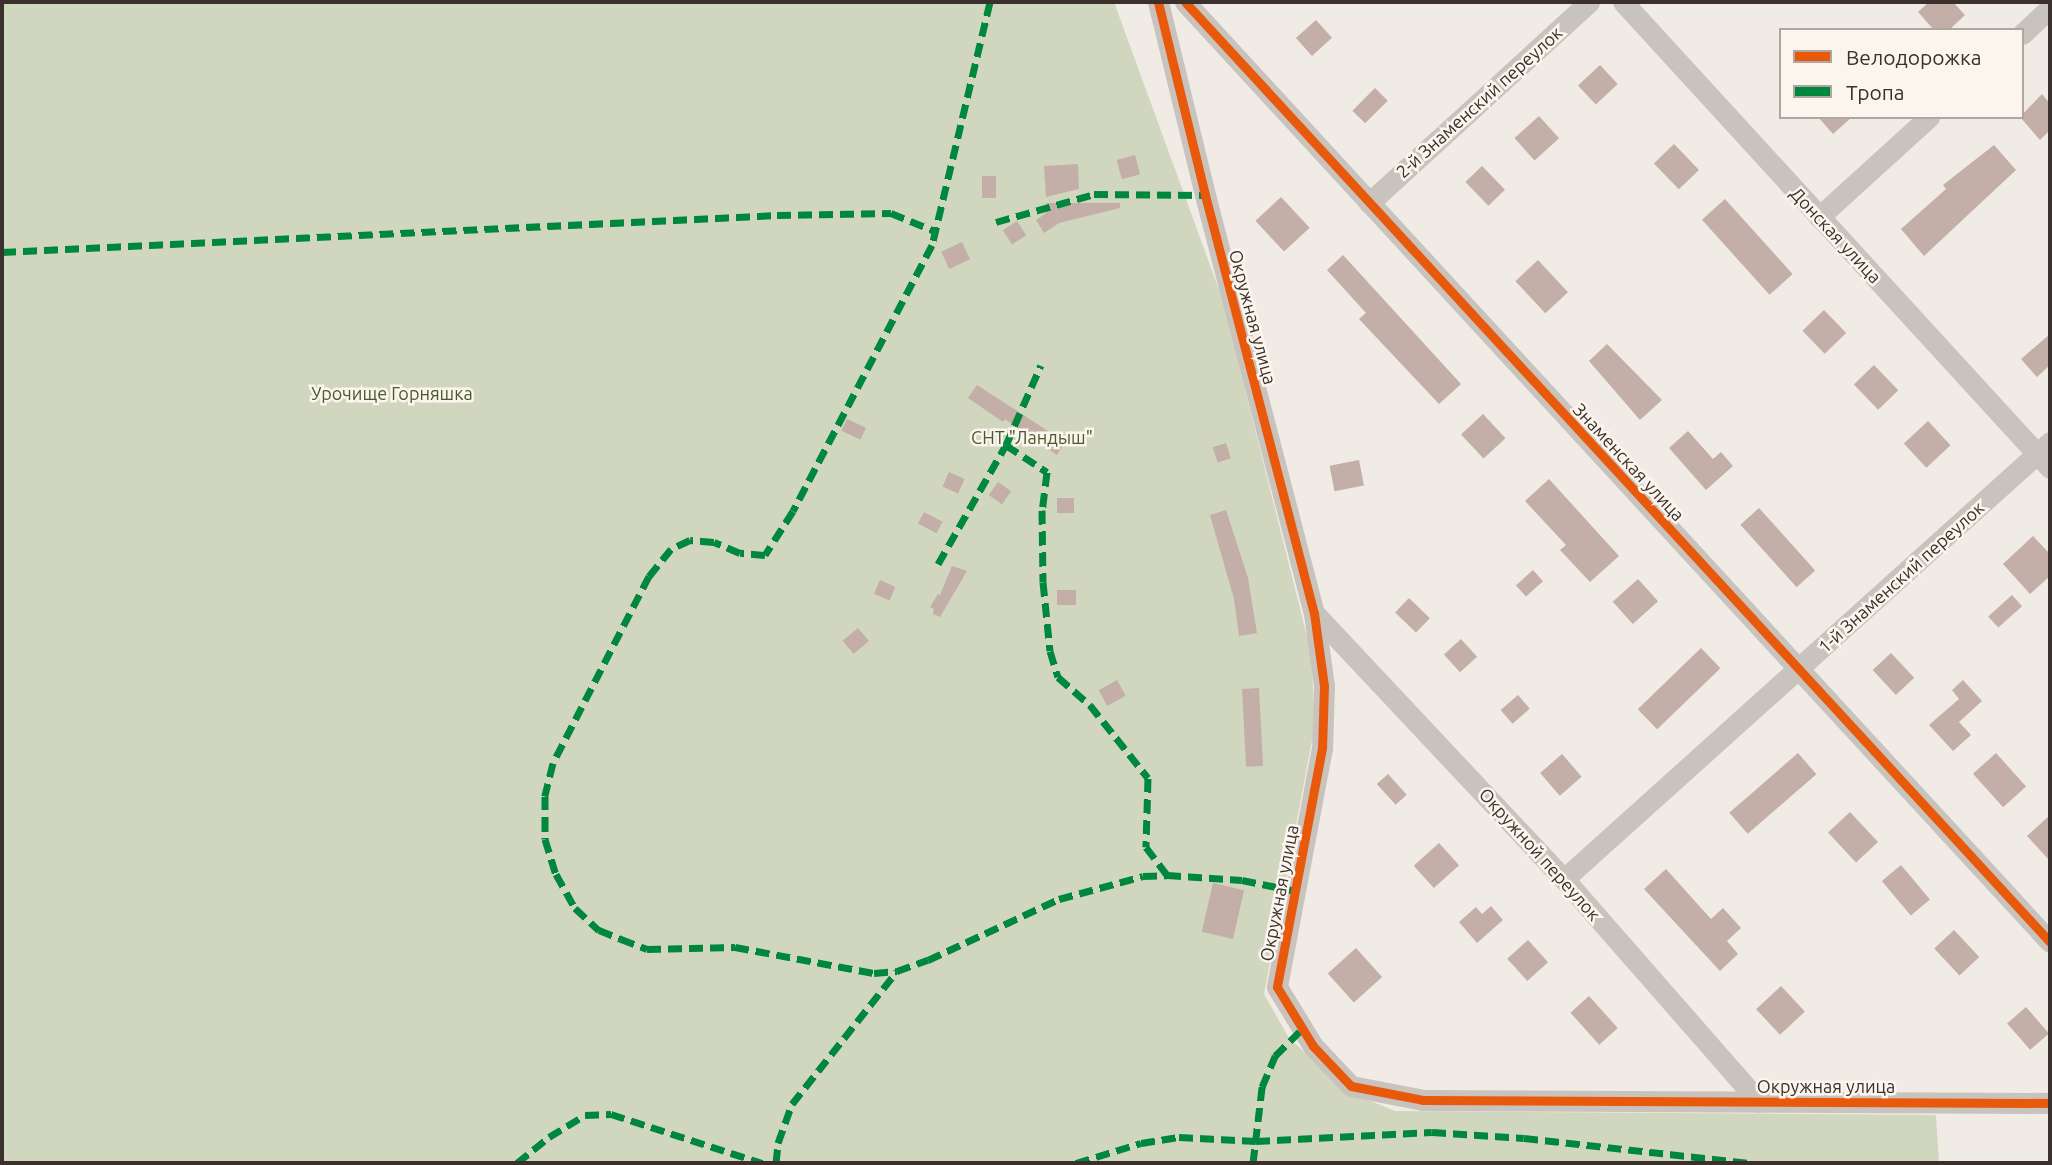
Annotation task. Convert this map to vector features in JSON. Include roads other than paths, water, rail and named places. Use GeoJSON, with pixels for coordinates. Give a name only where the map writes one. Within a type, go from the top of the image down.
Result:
{"type":"FeatureCollection","features":[{"type":"Feature","properties":{"kind":"street","name":"Окружная улица"},"geometry":{"type":"LineString","coordinates":[[1158,2],[1205,195],[1314,613],[1324,685],[1322,748],[1277,987],[1313,1045],[1351,1086],[1423,1100],[2050,1103]]}},
{"type":"Feature","properties":{"kind":"street","name":"Знаменская улица"},"geometry":{"type":"LineString","coordinates":[[1185,2],[2050,942]]}},
{"type":"Feature","properties":{"kind":"street","name":"2-й Знаменский переулок"},"geometry":{"type":"LineString","coordinates":[[1369,202],[1589,2]]}},
{"type":"Feature","properties":{"kind":"street","name":"Донская улица"},"geometry":{"type":"LineString","coordinates":[[1623,2],[1819,217],[2046,455]]}},
{"type":"Feature","properties":{"kind":"street"},"geometry":{"type":"LineString","coordinates":[[2024,32],[2050,8]]}},
{"type":"Feature","properties":{"kind":"street"},"geometry":{"type":"LineString","coordinates":[[1819,217],[1928,119]]}},
{"type":"Feature","properties":{"kind":"street","name":"1-й Знаменский переулок"},"geometry":{"type":"LineString","coordinates":[[1564,879],[1798,669],[2046,455]]}},
{"type":"Feature","properties":{"kind":"street","name":"Окружной переулок"},"geometry":{"type":"LineString","coordinates":[[1314,613],[1564,879],[1759,1102]]}},
{"type":"Feature","properties":{"kind":"park label","name":"Урочище Горняшка"},"geometry":{"type":"Point","coordinates":[392,393]}},
{"type":"Feature","properties":{"kind":"park label","name":"СНТ \"Ландыш\""},"geometry":{"type":"Point","coordinates":[1032,437]}}]}
